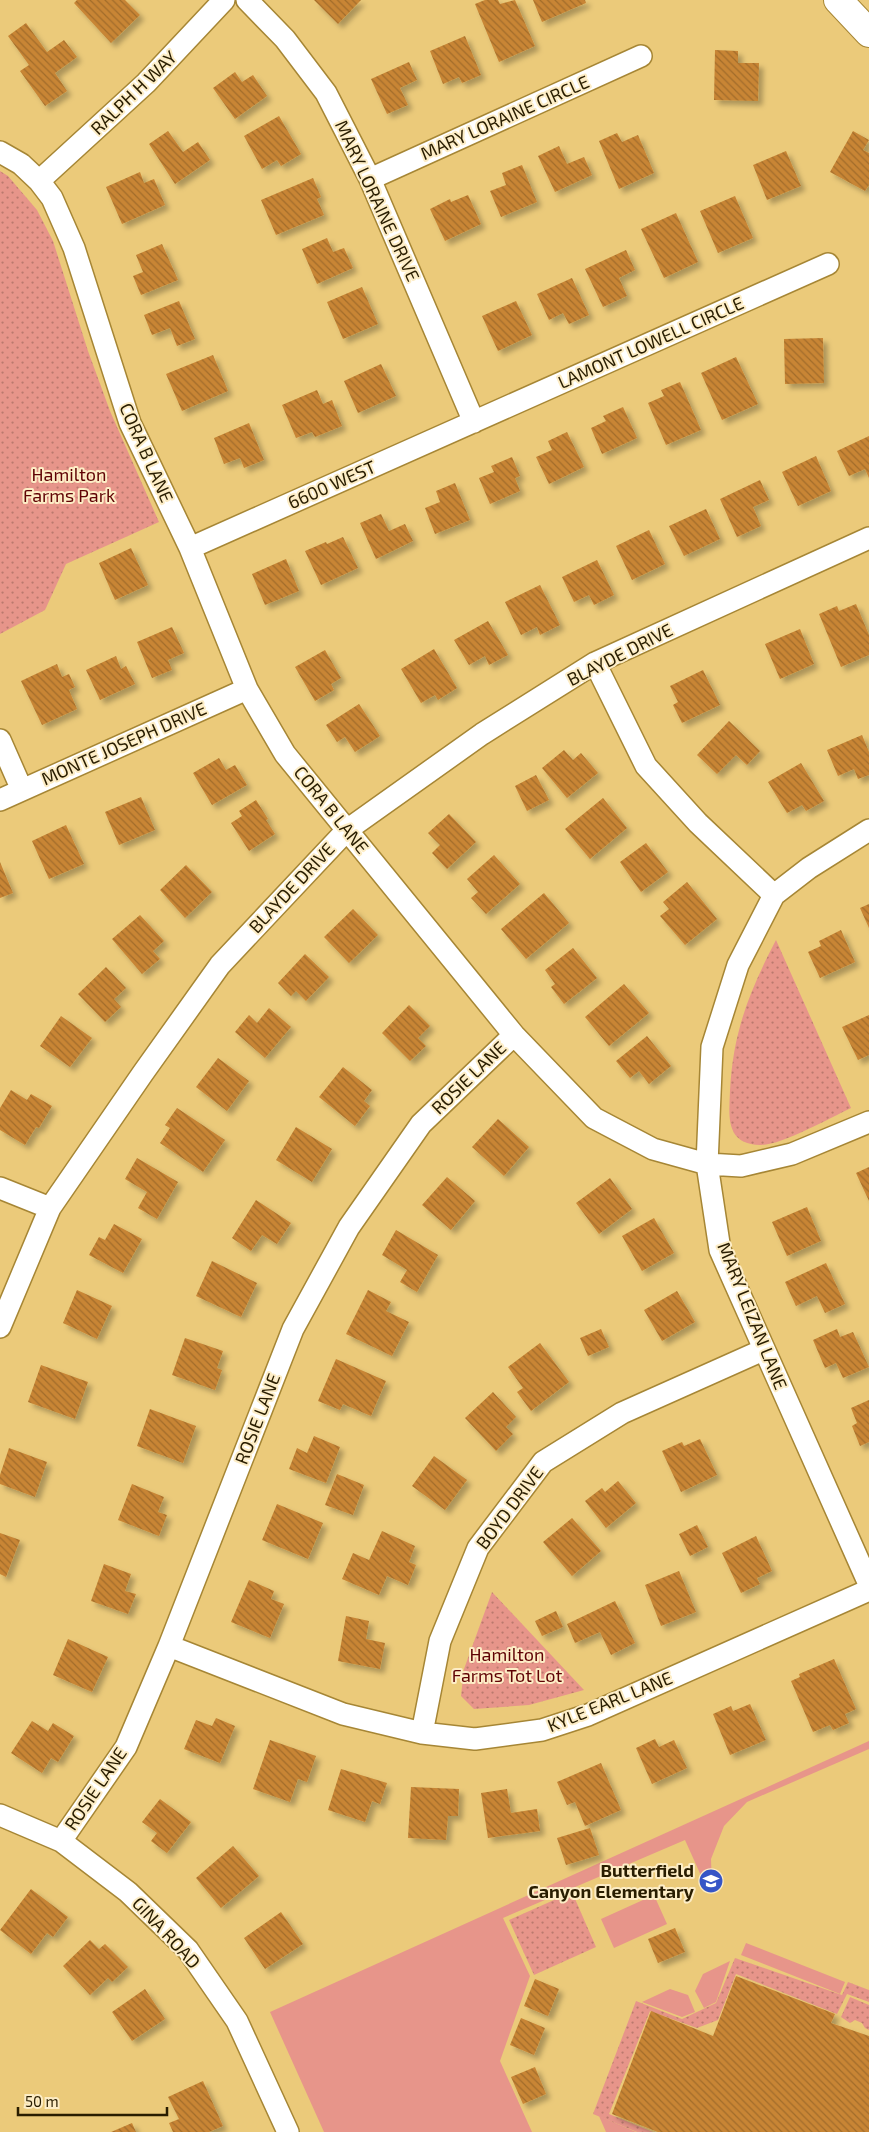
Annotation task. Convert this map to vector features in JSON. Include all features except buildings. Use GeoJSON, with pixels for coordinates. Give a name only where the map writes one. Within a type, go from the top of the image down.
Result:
{"type":"FeatureCollection","features":[{"type":"Feature","properties":{"kind":"street","name":"RALPH H WAY"},"geometry":{"type":"LineString","coordinates":[[39,181],[146,83],[224,0]]}},
{"type":"Feature","properties":{"kind":"street","name":"MARY LORAINE DRIVE"},"geometry":{"type":"LineString","coordinates":[[247,0],[285,39],[326,93],[370,179],[474,422]]}},
{"type":"Feature","properties":{"kind":"street"},"geometry":{"type":"LineString","coordinates":[[838,0],[869,33]]}},
{"type":"Feature","properties":{"kind":"street","name":"MARY LORAINE CIRCLE"},"geometry":{"type":"LineString","coordinates":[[370,179],[640,56]]}},
{"type":"Feature","properties":{"kind":"street","name":"CORA B LANE"},"geometry":{"type":"LineString","coordinates":[[0,152],[21,164],[39,181],[52,198],[74,248],[130,423],[190,548],[247,689],[285,754],[514,1035],[594,1118],[653,1149],[707,1164],[741,1166],[792,1154],[869,1122]]}},
{"type":"Feature","properties":{"kind":"street","name":"LAMONT LOWELL CIRCLE"},"geometry":{"type":"LineString","coordinates":[[474,422],[828,264]]}},
{"type":"Feature","properties":{"kind":"street","name":"6600 WEST"},"geometry":{"type":"LineString","coordinates":[[190,548],[474,422]]}},
{"type":"Feature","properties":{"kind":"street","name":"BLAYDE DRIVE"},"geometry":{"type":"LineString","coordinates":[[0,1327],[50,1208],[220,965],[347,830],[482,734],[595,663],[869,538]]}},
{"type":"Feature","properties":{"kind":"street"},"geometry":{"type":"LineString","coordinates":[[595,663],[646,766],[698,824],[774,895],[809,868],[869,830]]}},
{"type":"Feature","properties":{"kind":"street","name":"MONTE JOSEPH DRIVE"},"geometry":{"type":"LineString","coordinates":[[0,800],[247,689]]}},
{"type":"Feature","properties":{"kind":"street"},"geometry":{"type":"LineString","coordinates":[[0,740],[22,790]]}},
{"type":"Feature","properties":{"kind":"street","name":"MARY LEIZAN LANE"},"geometry":{"type":"LineString","coordinates":[[774,895],[738,965],[712,1047],[707,1164],[720,1250],[869,1584]]}},
{"type":"Feature","properties":{"kind":"street","name":"ROSIE LANE"},"geometry":{"type":"LineString","coordinates":[[61,1841],[126,1748],[169,1646],[293,1329],[348,1227],[421,1124],[514,1035]]}},
{"type":"Feature","properties":{"kind":"street"},"geometry":{"type":"LineString","coordinates":[[0,1188],[50,1208]]}},
{"type":"Feature","properties":{"kind":"street","name":"BOYD DRIVE"},"geometry":{"type":"LineString","coordinates":[[422,1733],[440,1641],[478,1548],[543,1462],[622,1413],[764,1350]]}},
{"type":"Feature","properties":{"kind":"street","name":"KYLE EARL LANE"},"geometry":{"type":"LineString","coordinates":[[169,1646],[343,1714],[422,1733],[475,1738],[542,1730],[588,1715],[869,1590]]}},
{"type":"Feature","properties":{"kind":"street","name":"GINA ROAD"},"geometry":{"type":"LineString","coordinates":[[0,1815],[61,1841],[128,1892],[188,1950],[237,2021],[288,2132]]}},
{"type":"Feature","properties":{"kind":"green space","name":"Hamilton Farms Park"},"geometry":{"type":"Polygon","coordinates":[[[0,171],[8,176],[37,210],[53,241],[88,351],[110,411],[159,522],[66,564],[45,610],[0,634],[0,171]]]}},
{"type":"Feature","properties":{"kind":"green space"},"geometry":{"type":"Polygon","coordinates":[[[776,940],[851,1108],[780,1141],[760,1145],[740,1140],[735,1134],[730,1119],[730,1091],[735,1050],[744,1013],[750,995],[776,940]]]}},
{"type":"Feature","properties":{"kind":"green space","name":"Hamilton Farms Tot Lot"},"geometry":{"type":"Polygon","coordinates":[[[492,1592],[584,1690],[529,1705],[474,1709],[461,1696],[464,1669],[492,1592]]]}},
{"type":"Feature","properties":{"kind":"green space"},"geometry":{"type":"Polygon","coordinates":[[[869,1741],[869,1749],[747,1802],[724,1826],[711,1859],[712,1888],[707,1889],[685,1840],[503,1918],[530,1976],[500,2061],[532,2132],[324,2132],[270,2012],[869,1741]]]}},
{"type":"Feature","properties":{"kind":"green space"},"geometry":{"type":"Polygon","coordinates":[[[572,1892],[596,1947],[534,1975],[509,1920],[572,1892]]]}},
{"type":"Feature","properties":{"kind":"green space"},"geometry":{"type":"Polygon","coordinates":[[[654,1895],[667,1924],[614,1948],[601,1919],[654,1895]]]}},
{"type":"Feature","properties":{"kind":"green space"},"geometry":{"type":"Polygon","coordinates":[[[746,1943],[845,1982],[840,1994],[741,1955],[746,1943]]]}},
{"type":"Feature","properties":{"kind":"green space"},"geometry":{"type":"Polygon","coordinates":[[[735,1958],[842,1995],[848,1982],[869,1990],[869,2002],[847,1994],[837,2014],[736,1974],[718,2020],[697,2028],[650,2011],[609,2114],[653,2132],[637,2132],[593,2114],[636,2001],[682,2019],[716,2003],[735,1958]]]}},
{"type":"Feature","properties":{"kind":"green space"},"geometry":{"type":"Polygon","coordinates":[[[730,1961],[716,2002],[704,2008],[695,1991],[703,1974],[730,1961]]]}},
{"type":"Feature","properties":{"kind":"green space"},"geometry":{"type":"Polygon","coordinates":[[[670,1989],[688,1995],[695,2012],[682,2017],[642,2002],[670,1989]]]}},
{"type":"Feature","properties":{"kind":"green space"},"geometry":{"type":"Polygon","coordinates":[[[850,1997],[869,2005],[869,2030],[862,2023],[855,2020],[850,2023],[841,2017],[850,1997]]]}},
{"type":"Feature","properties":{"kind":"green space"},"geometry":{"type":"Polygon","coordinates":[[[599,2116],[636,2132],[606,2132],[599,2116]]]}},
{"type":"Feature","properties":{"kind":"place","name":"Butterfield Canyon Elementary"},"geometry":{"type":"Point","coordinates":[711,1881]}}]}
